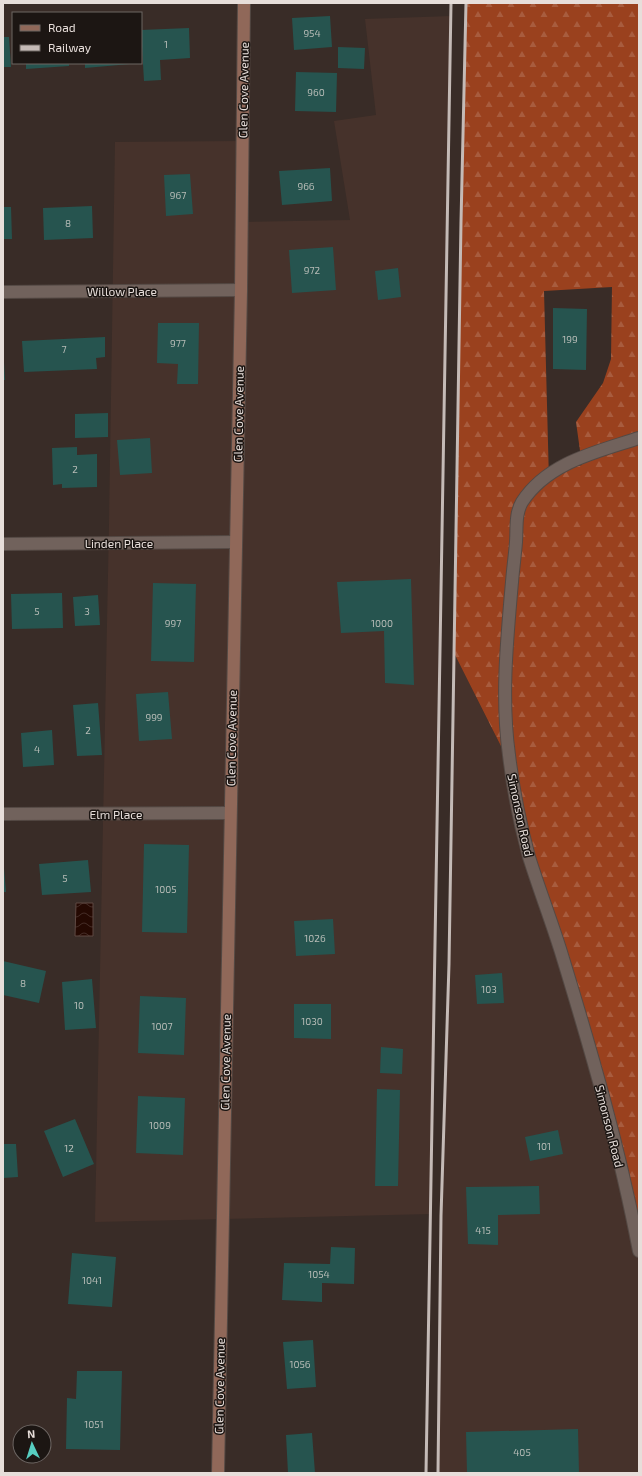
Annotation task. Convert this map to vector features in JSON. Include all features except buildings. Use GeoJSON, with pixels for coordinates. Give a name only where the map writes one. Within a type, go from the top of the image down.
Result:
{"type":"FeatureCollection","features":[{"type":"Feature","properties":{"kind":"main road","name":"Glen Cove Avenue"},"geometry":{"type":"LineString","coordinates":[[218,1473],[241,290],[244,3]]}},
{"type":"Feature","properties":{"kind":"street","name":"Willow Place"},"geometry":{"type":"LineString","coordinates":[[3,292],[241,290]]}},
{"type":"Feature","properties":{"kind":"street","name":"Simonson Road"},"geometry":{"type":"LineString","coordinates":[[639,438],[566,463],[535,485],[521,504],[516,519],[516,542],[506,653],[506,723],[508,754],[520,822],[530,858],[561,952],[598,1082],[631,1208],[639,1251]]}},
{"type":"Feature","properties":{"kind":"street","name":"Linden Place"},"geometry":{"type":"LineString","coordinates":[[3,544],[235,542]]}},
{"type":"Feature","properties":{"kind":"street","name":"Elm Place"},"geometry":{"type":"LineString","coordinates":[[3,814],[230,813]]}},
{"type":"Feature","properties":{"kind":"shaded area"},"geometry":{"type":"Polygon","coordinates":[[[451,16],[440,536],[431,1214],[95,1222],[115,142],[242,141],[242,222],[350,220],[334,121],[376,115],[365,19],[451,16]]]}},
{"type":"Feature","properties":{"kind":"shaded area"},"geometry":{"type":"Polygon","coordinates":[[[454,653],[509,762],[598,1082],[639,1246],[639,1473],[438,1473],[441,1216],[449,964],[454,653]]]}},
{"type":"Feature","properties":{"kind":"green space"},"geometry":{"type":"Polygon","coordinates":[[[466,3],[639,3],[639,1246],[631,1208],[523,838],[509,762],[454,653],[466,3]],[[612,287],[544,291],[549,481],[568,468],[582,465],[576,422],[603,383],[611,359],[612,287]]]}},
{"type":"Feature","properties":{"kind":"water"},"geometry":{"type":"Polygon","coordinates":[[[76,903],[93,903],[93,936],[75,936],[76,903]]]}},
{"type":"Feature","properties":{"kind":"railway"},"geometry":{"type":"LineString","coordinates":[[426,1473],[451,3]]}},
{"type":"Feature","properties":{"kind":"railway"},"geometry":{"type":"LineString","coordinates":[[438,1473],[441,1216],[449,964],[466,3]]}}]}
